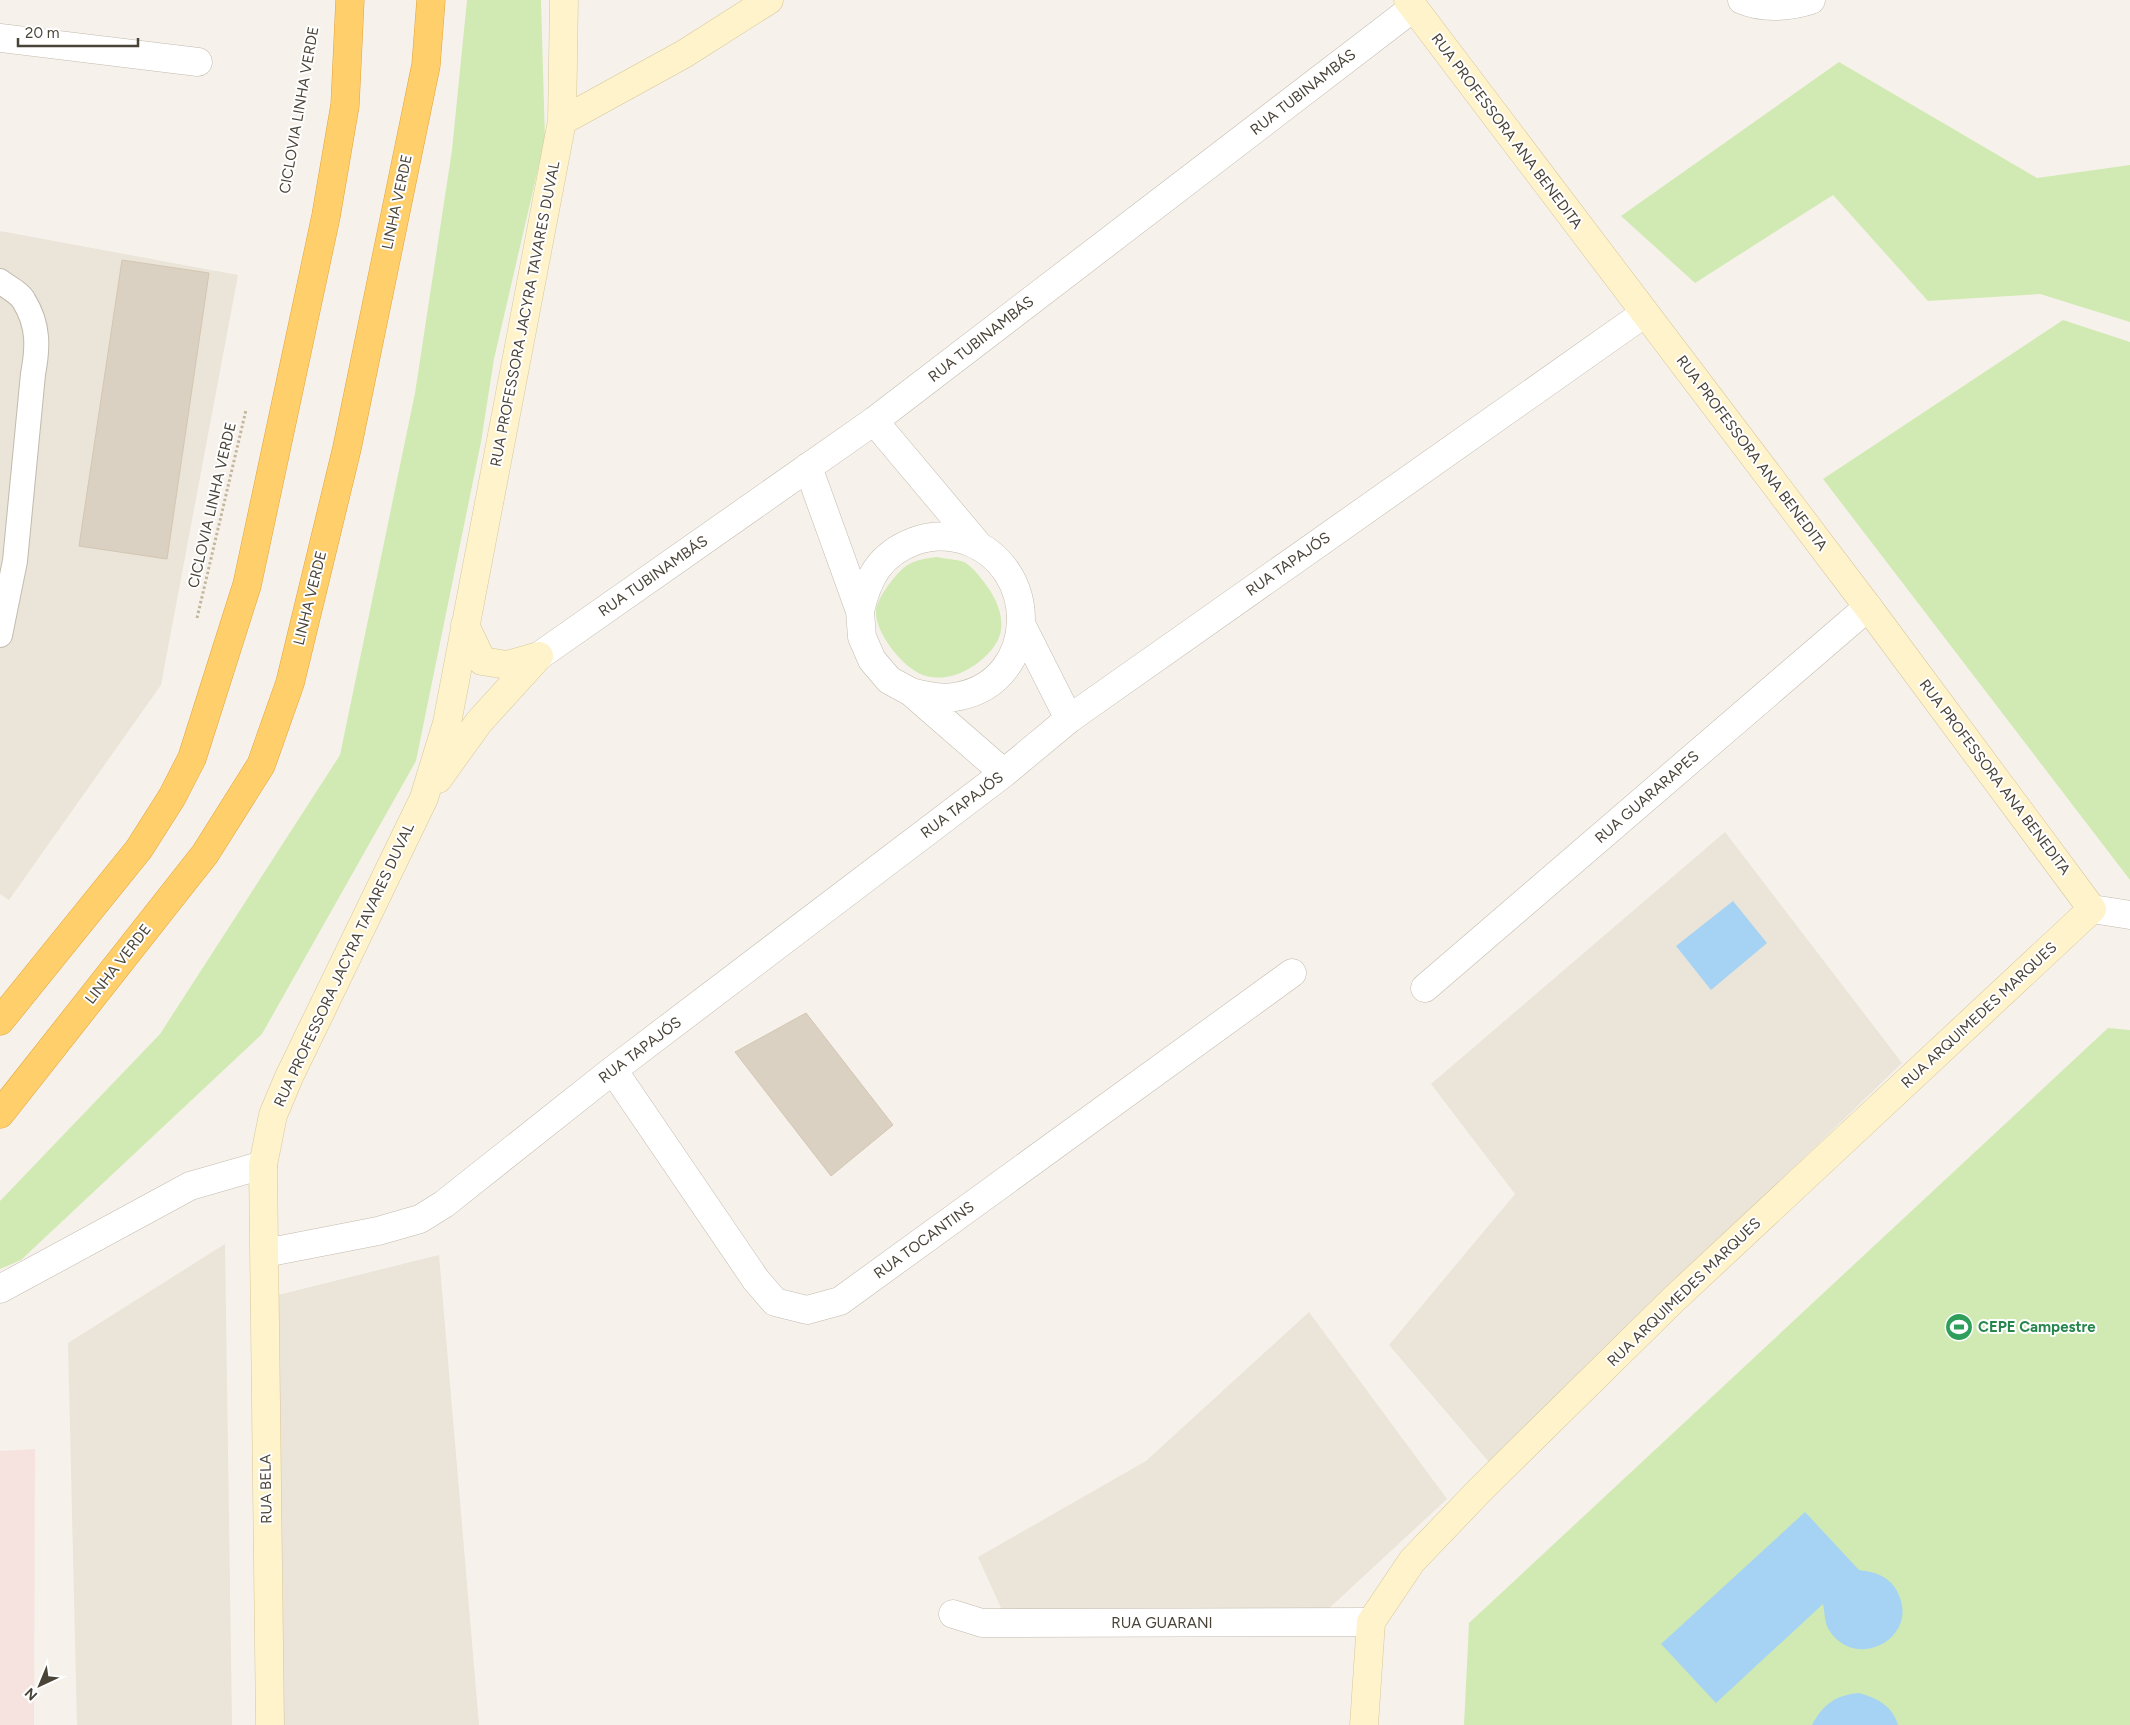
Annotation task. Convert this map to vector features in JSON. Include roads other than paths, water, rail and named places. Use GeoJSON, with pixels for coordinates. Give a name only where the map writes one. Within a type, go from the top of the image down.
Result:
{"type":"FeatureCollection","features":[{"type":"Feature","properties":{"kind":"highway"},"geometry":{"type":"LineString","coordinates":[[0,1021],[139,849],[172,797],[192,758],[247,585],[326,216],[345,105],[350,0]]}},
{"type":"Feature","properties":{"kind":"highway","name":"LINHA VERDE"},"geometry":{"type":"LineString","coordinates":[[0,1114],[204,854],[261,765],[290,683],[347,448],[426,65],[431,0]]}},
{"type":"Feature","properties":{"kind":"street","name":"RUA PROFESSORA JACYRA TAVARES DUVAL"},"geometry":{"type":"LineString","coordinates":[[265,1253],[263,1165],[273,1116],[289,1077],[424,798],[447,723],[562,121],[564,0]]}},
{"type":"Feature","properties":{"kind":"street"},"geometry":{"type":"LineString","coordinates":[[562,121],[684,54],[769,0]]}},
{"type":"Feature","properties":{"kind":"street"},"geometry":{"type":"LineString","coordinates":[[1742,0],[1770,6],[1798,4],[1811,0]]}},
{"type":"Feature","properties":{"kind":"street","name":"RUA PROFESSORA ANA BENEDITA"},"geometry":{"type":"LineString","coordinates":[[1410,4],[1868,607],[2092,909]]}},
{"type":"Feature","properties":{"kind":"street","name":"RUA TUBINAMBÁS"},"geometry":{"type":"LineString","coordinates":[[539,656],[874,421],[1410,4]]}},
{"type":"Feature","properties":{"kind":"street"},"geometry":{"type":"LineString","coordinates":[[0,38],[198,62]]}},
{"type":"Feature","properties":{"kind":"street","name":"RUA TAPAJÓS"},"geometry":{"type":"LineString","coordinates":[[265,1253],[378,1231],[420,1219],[444,1204],[613,1070],[1004,773],[1069,718],[1645,313]]}},
{"type":"Feature","properties":{"kind":"street"},"geometry":{"type":"LineString","coordinates":[[874,421],[979,546],[1005,567],[1015,586],[1021,605],[1022,626],[1015,650],[1002,671],[983,687],[960,696],[936,698],[911,692]]}},
{"type":"Feature","properties":{"kind":"street"},"geometry":{"type":"LineString","coordinates":[[808,467],[860,611],[862,637],[872,660],[889,680],[911,692],[1004,773]]}},
{"type":"Feature","properties":{"kind":"street"},"geometry":{"type":"LineString","coordinates":[[860,611],[866,585],[880,563],[901,546],[926,537],[953,537],[979,546]]}},
{"type":"Feature","properties":{"kind":"street","name":"RUA GUARARAPES"},"geometry":{"type":"LineString","coordinates":[[1426,988],[1868,607]]}},
{"type":"Feature","properties":{"kind":"street"},"geometry":{"type":"LineString","coordinates":[[465,625],[482,661],[507,665],[539,656]]}},
{"type":"Feature","properties":{"kind":"street"},"geometry":{"type":"LineString","coordinates":[[1022,626],[1069,718]]}},
{"type":"Feature","properties":{"kind":"street","name":"RUA PROFESSORA JACYRA TAVARES DUVAL"},"geometry":{"type":"LineString","coordinates":[[424,798],[478,722],[539,656]]}},
{"type":"Feature","properties":{"kind":"street"},"geometry":{"type":"LineString","coordinates":[[2092,909],[2130,915]]}},
{"type":"Feature","properties":{"kind":"street","name":"RUA ARQUIMEDES MARQUES"},"geometry":{"type":"LineString","coordinates":[[1371,1622],[1412,1561],[1481,1489],[1673,1300],[2092,909]]}},
{"type":"Feature","properties":{"kind":"street","name":"RUA TOCANTINS"},"geometry":{"type":"LineString","coordinates":[[613,1070],[756,1280],[775,1302],[807,1310],[840,1301],[1292,973]]}},
{"type":"Feature","properties":{"kind":"street"},"geometry":{"type":"LineString","coordinates":[[0,1289],[190,1186],[263,1165]]}},
{"type":"Feature","properties":{"kind":"street","name":"RUA BELA"},"geometry":{"type":"LineString","coordinates":[[265,1253],[264,1323],[270,1725]]}},
{"type":"Feature","properties":{"kind":"street","name":"RUA GUARANI"},"geometry":{"type":"LineString","coordinates":[[953,1614],[982,1623],[1371,1622]]}},
{"type":"Feature","properties":{"kind":"street"},"geometry":{"type":"LineString","coordinates":[[1364,1725],[1371,1622]]}},
{"type":"Feature","properties":{"kind":"lane"},"geometry":{"type":"LineString","coordinates":[[0,281],[24,300],[37,333],[37,353],[33,374],[15,561],[0,635]]}},
{"type":"Feature","properties":{"kind":"water"},"geometry":{"type":"Polygon","coordinates":[[[1733,901],[1767,943],[1711,990],[1676,946],[1733,901]]]}},
{"type":"Feature","properties":{"kind":"water"},"geometry":{"type":"Polygon","coordinates":[[[1805,1512],[1859,1570],[1886,1578],[1894,1586],[1902,1608],[1901,1623],[1894,1635],[1882,1644],[1869,1649],[1855,1649],[1841,1643],[1829,1630],[1825,1620],[1823,1604],[1716,1703],[1661,1644],[1805,1512]]]}},
{"type":"Feature","properties":{"kind":"water"},"geometry":{"type":"Polygon","coordinates":[[[1859,1693],[1872,1697],[1888,1708],[1896,1718],[1898,1725],[1812,1725],[1821,1711],[1831,1702],[1837,1698],[1859,1693]]]}},
{"type":"Feature","properties":{"kind":"place","name":"CEPE Campestre"},"geometry":{"type":"Point","coordinates":[1959,1327]}}]}
